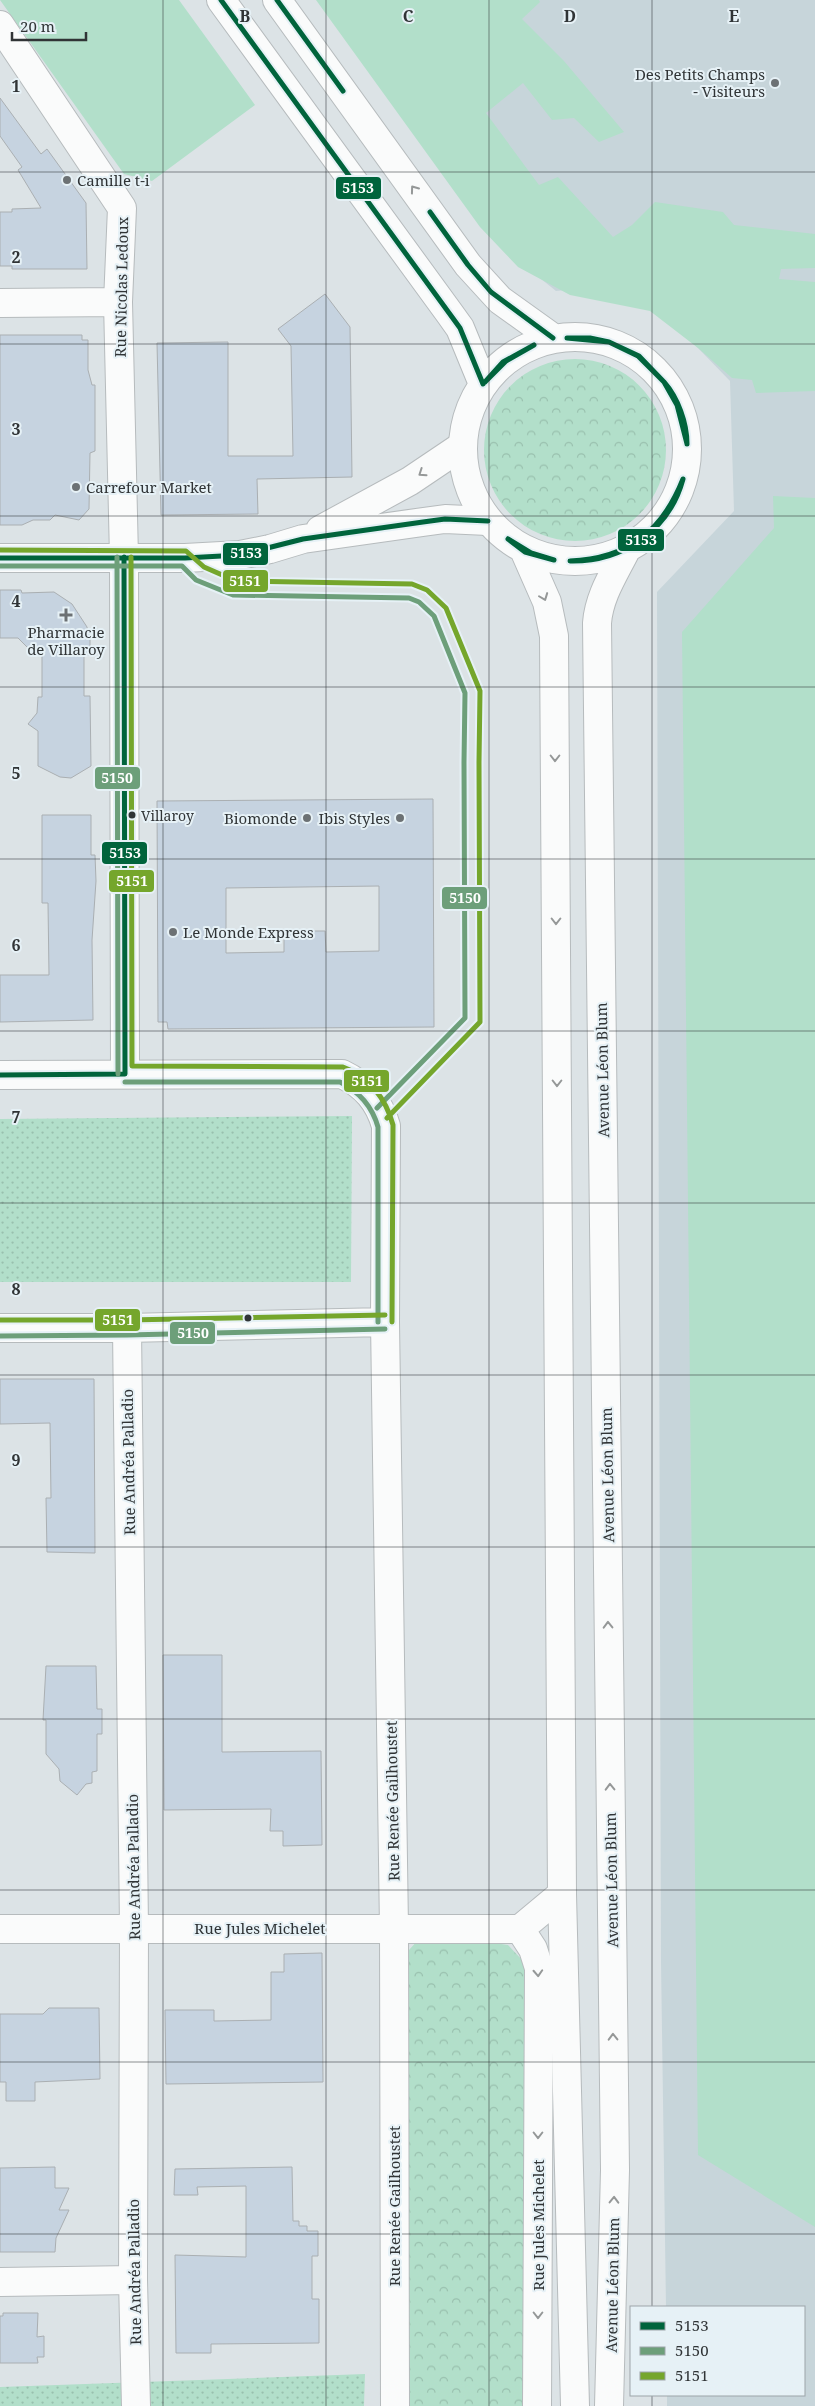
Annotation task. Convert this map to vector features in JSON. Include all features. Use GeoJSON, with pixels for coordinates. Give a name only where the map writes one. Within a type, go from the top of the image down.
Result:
{"type":"FeatureCollection","features":[{"type":"Feature","properties":{"kind":"street"},"geometry":{"type":"LineString","coordinates":[[221,0],[460,328],[482,384]]}},
{"type":"Feature","properties":{"kind":"street"},"geometry":{"type":"LineString","coordinates":[[277,0],[468,265],[500,300],[553,338]]}},
{"type":"Feature","properties":{"kind":"street","name":"Rue Nicolas Ledoux"},"geometry":{"type":"LineString","coordinates":[[0,24],[122,208],[118,302],[124,557],[125,1074]]}},
{"type":"Feature","properties":{"kind":"street"},"geometry":{"type":"LineString","coordinates":[[0,303],[118,302]]}},
{"type":"Feature","properties":{"kind":"street"},"geometry":{"type":"LineString","coordinates":[[585,336],[617,344],[645,360],[667,383],[682,412],[688,444],[683,480],[667,513],[642,539],[626,550],[585,561],[560,560],[526,552],[488,521],[474,499],[465,473],[462,446],[468,414],[482,384],[502,363],[526,347],[553,338],[585,336]]}},
{"type":"Feature","properties":{"kind":"street"},"geometry":{"type":"LineString","coordinates":[[303,539],[410,481],[462,446]]}},
{"type":"Feature","properties":{"kind":"street"},"geometry":{"type":"LineString","coordinates":[[0,558],[185,558],[240,555],[270,549],[303,539],[445,519],[488,521]]}},
{"type":"Feature","properties":{"kind":"street","name":"Avenue Léon Blum"},"geometry":{"type":"LineString","coordinates":[[609,2406],[615,2170],[597,623],[598,610],[603,594],[626,550]]}},
{"type":"Feature","properties":{"kind":"street"},"geometry":{"type":"LineString","coordinates":[[526,552],[547,602],[554,636],[562,1894],[574,2299],[575,2406]]}},
{"type":"Feature","properties":{"kind":"street","name":"Rue Renée Gailhoustet"},"geometry":{"type":"LineString","coordinates":[[0,1075],[342,1074],[364,1088],[382,1113],[386,1126],[385,1322],[394,1928],[395,2406]]}},
{"type":"Feature","properties":{"kind":"street"},"geometry":{"type":"LineString","coordinates":[[0,1328],[127,1328],[385,1322]]}},
{"type":"Feature","properties":{"kind":"street","name":"Rue Andréa Palladio"},"geometry":{"type":"LineString","coordinates":[[127,1328],[134,1928],[133,2280],[136,2406]]}},
{"type":"Feature","properties":{"kind":"street"},"geometry":{"type":"LineString","coordinates":[[520,1929],[562,1894]]}},
{"type":"Feature","properties":{"kind":"street","name":"Rue Jules Michelet"},"geometry":{"type":"LineString","coordinates":[[0,1929],[520,1929],[533,1949],[539,1968],[537,2406]]}},
{"type":"Feature","properties":{"kind":"street"},"geometry":{"type":"LineString","coordinates":[[0,2282],[133,2280]]}},
{"type":"Feature","properties":{"kind":"street"},"geometry":{"type":"LineString","coordinates":[[570,2406],[574,2299]]}},
{"type":"Feature","properties":{"kind":"shaded area"},"geometry":{"type":"Polygon","coordinates":[[[323,0],[815,0],[815,2406],[667,2406],[667,2396],[805,2396],[805,2306],[666,2306],[661,1962],[657,592],[734,511],[730,381],[667,316],[618,295],[574,289],[556,291],[499,245],[323,0]]]}},
{"type":"Feature","properties":{"kind":"green space"},"geometry":{"type":"Polygon","coordinates":[[[0,0],[179,0],[255,105],[152,181],[124,174],[0,0]]]}},
{"type":"Feature","properties":{"kind":"green space"},"geometry":{"type":"Polygon","coordinates":[[[316,0],[539,0],[540,2],[522,19],[564,61],[624,132],[599,142],[574,118],[552,120],[523,83],[486,113],[539,185],[558,177],[613,237],[632,225],[655,202],[723,212],[734,225],[815,234],[815,268],[781,269],[779,279],[815,282],[815,391],[756,393],[752,380],[732,378],[698,348],[650,311],[570,295],[518,267],[480,227],[316,0]]]}},
{"type":"Feature","properties":{"kind":"green space"},"geometry":{"type":"Polygon","coordinates":[[[584,359],[610,366],[626,374],[645,392],[659,415],[666,441],[666,459],[659,485],[651,501],[633,520],[626,526],[601,537],[584,541],[566,541],[540,534],[524,526],[499,501],[491,485],[486,468],[484,441],[491,415],[499,399],[524,374],[540,366],[557,361],[584,359]]]}},
{"type":"Feature","properties":{"kind":"green space"},"geometry":{"type":"Polygon","coordinates":[[[773,496],[815,498],[815,2227],[698,2155],[682,632],[774,528],[773,496]]]}},
{"type":"Feature","properties":{"kind":"green space"},"geometry":{"type":"Polygon","coordinates":[[[352,1116],[351,1282],[0,1282],[0,1119],[352,1116]]]}},
{"type":"Feature","properties":{"kind":"green space"},"geometry":{"type":"Polygon","coordinates":[[[418,1940],[481,1941],[508,1945],[524,1962],[531,1987],[529,2406],[408,2406],[409,1950],[418,1940]]]}},
{"type":"Feature","properties":{"kind":"green space"},"geometry":{"type":"Polygon","coordinates":[[[365,2374],[364,2406],[0,2406],[0,2387],[365,2374]]]}},
{"type":"Feature","properties":{"kind":"building"},"geometry":{"type":"Polygon","coordinates":[[[0,98],[41,154],[47,149],[86,203],[87,269],[12,269],[12,266],[0,266],[0,212],[12,212],[12,209],[41,208],[18,170],[22,167],[0,136],[0,98]]]}},
{"type":"Feature","properties":{"kind":"building"},"geometry":{"type":"Polygon","coordinates":[[[325,294],[350,327],[352,477],[257,479],[258,514],[161,515],[157,343],[228,342],[228,456],[293,456],[291,346],[278,329],[325,294]]]}},
{"type":"Feature","properties":{"kind":"building"},"geometry":{"type":"Polygon","coordinates":[[[0,335],[82,335],[82,340],[88,340],[88,370],[92,385],[95,385],[95,451],[90,453],[89,509],[79,520],[55,515],[50,520],[33,520],[22,525],[0,525],[0,335]]]}},
{"type":"Feature","properties":{"kind":"building"},"geometry":{"type":"Polygon","coordinates":[[[0,590],[21,590],[22,593],[54,592],[72,604],[87,627],[88,633],[90,633],[90,655],[84,655],[84,696],[90,696],[91,766],[71,778],[60,777],[38,766],[38,731],[28,724],[37,713],[38,697],[42,697],[42,653],[31,651],[18,638],[0,638],[0,590]]]}},
{"type":"Feature","properties":{"kind":"building"},"geometry":{"type":"Polygon","coordinates":[[[433,799],[434,1027],[168,1029],[167,1022],[158,1022],[157,801],[433,799]],[[379,886],[226,888],[226,953],[284,952],[284,931],[325,931],[326,952],[379,951],[379,886]]]}},
{"type":"Feature","properties":{"kind":"building"},"geometry":{"type":"Polygon","coordinates":[[[42,815],[91,815],[91,855],[95,855],[96,881],[92,940],[93,1020],[0,1022],[0,975],[49,975],[48,903],[42,903],[42,815]]]}},
{"type":"Feature","properties":{"kind":"building"},"geometry":{"type":"Polygon","coordinates":[[[0,1379],[94,1379],[95,1553],[47,1552],[46,1498],[51,1498],[50,1423],[0,1424],[0,1379]]]}},
{"type":"Feature","properties":{"kind":"building"},"geometry":{"type":"Polygon","coordinates":[[[163,1655],[222,1655],[222,1752],[321,1751],[322,1845],[283,1846],[283,1831],[270,1831],[271,1809],[164,1810],[163,1655]]]}},
{"type":"Feature","properties":{"kind":"building"},"geometry":{"type":"Polygon","coordinates":[[[46,1666],[96,1666],[97,1709],[102,1709],[102,1734],[97,1734],[97,1771],[92,1772],[92,1783],[86,1784],[77,1795],[60,1781],[59,1769],[46,1754],[46,1720],[43,1720],[46,1666]]]}},
{"type":"Feature","properties":{"kind":"building"},"geometry":{"type":"Polygon","coordinates":[[[322,1953],[323,2082],[166,2084],[165,2010],[214,2010],[214,2021],[271,2020],[271,1972],[284,1972],[284,1954],[322,1953]]]}},
{"type":"Feature","properties":{"kind":"building"},"geometry":{"type":"Polygon","coordinates":[[[49,2008],[99,2008],[100,2079],[35,2082],[35,2101],[6,2101],[6,2082],[0,2082],[0,2014],[43,2014],[49,2008]]]}},
{"type":"Feature","properties":{"kind":"building"},"geometry":{"type":"Polygon","coordinates":[[[55,2167],[55,2188],[69,2188],[59,2210],[69,2210],[56,2238],[55,2252],[0,2252],[0,2168],[55,2167]]]}},
{"type":"Feature","properties":{"kind":"building"},"geometry":{"type":"Polygon","coordinates":[[[292,2167],[293,2221],[299,2221],[299,2226],[307,2226],[307,2231],[318,2231],[318,2256],[312,2256],[312,2299],[319,2299],[319,2343],[211,2344],[211,2353],[176,2353],[175,2255],[246,2257],[246,2186],[197,2187],[198,2195],[174,2195],[175,2169],[292,2167]]]}},
{"type":"Feature","properties":{"kind":"building"},"geometry":{"type":"Polygon","coordinates":[[[3,2313],[38,2313],[37,2337],[44,2336],[44,2357],[37,2357],[38,2363],[0,2363],[0,2316],[3,2316],[3,2313]]]}},
{"type":"Feature","properties":{"kind":"transit line","name":"5153"},"geometry":{"type":"LineString","coordinates":[[221,0],[460,328],[483,384]]}},
{"type":"Feature","properties":{"kind":"transit line","name":"5153"},"geometry":{"type":"LineString","coordinates":[[277,0],[343,91]]}},
{"type":"Feature","properties":{"kind":"transit line","name":"5153"},"geometry":{"type":"LineString","coordinates":[[430,212],[468,265],[491,292],[553,338]]}},
{"type":"Feature","properties":{"kind":"transit line","name":"5153"},"geometry":{"type":"LineString","coordinates":[[567,338],[590,338],[609,342]]}},
{"type":"Feature","properties":{"kind":"transit line","name":"5153"},"geometry":{"type":"LineString","coordinates":[[567,338],[609,342]]}},
{"type":"Feature","properties":{"kind":"transit line","name":"5153"},"geometry":{"type":"LineString","coordinates":[[609,342],[639,356],[664,382]]}},
{"type":"Feature","properties":{"kind":"transit line","name":"5153"},"geometry":{"type":"LineString","coordinates":[[609,342],[638,356],[664,382]]}},
{"type":"Feature","properties":{"kind":"transit line","name":"5153"},"geometry":{"type":"LineString","coordinates":[[485,382],[503,362],[534,345]]}},
{"type":"Feature","properties":{"kind":"transit line","name":"5153"},"geometry":{"type":"LineString","coordinates":[[485,382],[506,361],[534,345]]}},
{"type":"Feature","properties":{"kind":"transit line","name":"5153"},"geometry":{"type":"LineString","coordinates":[[664,382],[674,395],[681,411],[687,444]]}},
{"type":"Feature","properties":{"kind":"transit line","name":"5153"},"geometry":{"type":"LineString","coordinates":[[664,382],[677,405],[687,444]]}},
{"type":"Feature","properties":{"kind":"transit line","name":"5153"},"geometry":{"type":"LineString","coordinates":[[570,561],[608,556],[641,540],[667,514],[683,479]]}},
{"type":"Feature","properties":{"kind":"transit line","name":"5153"},"geometry":{"type":"LineString","coordinates":[[570,561],[609,555],[640,539],[653,528],[664,514],[683,479]]}},
{"type":"Feature","properties":{"kind":"transit line","name":"5153"},"geometry":{"type":"LineString","coordinates":[[0,558],[185,558],[240,555],[303,539],[423,522],[445,519],[488,521]]}},
{"type":"Feature","properties":{"kind":"transit line","name":"5153"},"geometry":{"type":"LineString","coordinates":[[508,539],[531,553],[554,560]]}},
{"type":"Feature","properties":{"kind":"transit line","name":"5153"},"geometry":{"type":"LineString","coordinates":[[508,539],[525,552],[554,560]]}},
{"type":"Feature","properties":{"kind":"transit line","name":"5151"},"geometry":{"type":"LineString","coordinates":[[0,550],[186,551],[204,567],[236,581],[412,584],[427,590],[446,608],[480,691],[480,1022],[387,1118]]}},
{"type":"Feature","properties":{"kind":"transit line","name":"5150"},"geometry":{"type":"LineString","coordinates":[[117,557],[118,1074]]}},
{"type":"Feature","properties":{"kind":"transit line","name":"5153"},"geometry":{"type":"LineString","coordinates":[[124,557],[125,1074]]}},
{"type":"Feature","properties":{"kind":"transit line","name":"5151"},"geometry":{"type":"LineString","coordinates":[[131,557],[132,1066],[343,1067],[361,1076],[368,1082],[386,1106],[393,1125],[392,1322]]}},
{"type":"Feature","properties":{"kind":"transit line","name":"5150"},"geometry":{"type":"LineString","coordinates":[[0,566],[182,566],[196,580],[233,595],[409,598],[419,602],[434,616],[465,693],[465,1018],[377,1108]]}},
{"type":"Feature","properties":{"kind":"transit line","name":"5153"},"geometry":{"type":"LineString","coordinates":[[0,1075],[125,1074]]}},
{"type":"Feature","properties":{"kind":"transit line","name":"5150"},"geometry":{"type":"LineString","coordinates":[[125,1082],[340,1082],[354,1090],[369,1106],[378,1127],[378,1322]]}},
{"type":"Feature","properties":{"kind":"transit line","name":"5151"},"geometry":{"type":"LineString","coordinates":[[0,1320],[127,1320],[385,1315]]}},
{"type":"Feature","properties":{"kind":"transit line","name":"5150"},"geometry":{"type":"LineString","coordinates":[[0,1336],[385,1329]]}},
{"type":"Feature","properties":{"kind":"place","name":"Des Petits Champs - Visiteurs"},"geometry":{"type":"Point","coordinates":[775,83]}},
{"type":"Feature","properties":{"kind":"place","name":"Camille t-i"},"geometry":{"type":"Point","coordinates":[67,180]}},
{"type":"Feature","properties":{"kind":"place","name":"Carrefour Market"},"geometry":{"type":"Point","coordinates":[76,487]}},
{"type":"Feature","properties":{"kind":"place","name":"Pharmacie de Villaroy"},"geometry":{"type":"Point","coordinates":[66,615]}},
{"type":"Feature","properties":{"kind":"place","name":"Villaroy"},"geometry":{"type":"Point","coordinates":[132,815]}},
{"type":"Feature","properties":{"kind":"place","name":"Biomonde"},"geometry":{"type":"Point","coordinates":[307,818]}},
{"type":"Feature","properties":{"kind":"place","name":"Ibis Styles"},"geometry":{"type":"Point","coordinates":[400,818]}},
{"type":"Feature","properties":{"kind":"place","name":"Le Monde Express"},"geometry":{"type":"Point","coordinates":[173,932]}}]}
